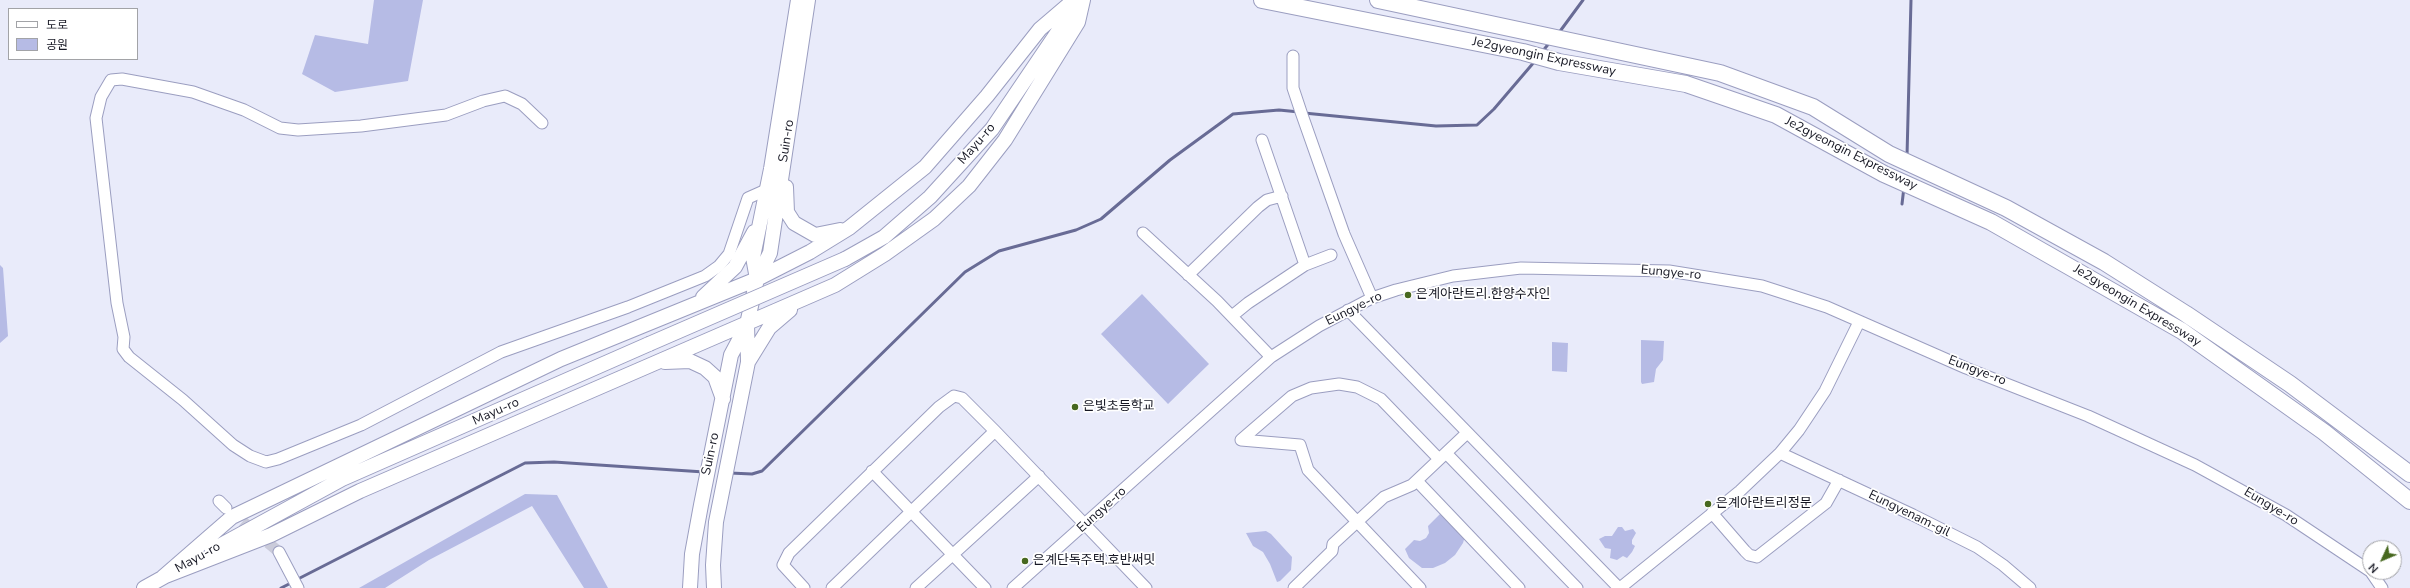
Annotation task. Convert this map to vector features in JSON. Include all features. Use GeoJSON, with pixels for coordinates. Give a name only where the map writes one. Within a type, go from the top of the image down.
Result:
{"type":"FeatureCollection","features":[{"type":"Feature","properties":{"kind":"highway","name":"Je2gyeongin Expressway"},"geometry":{"type":"LineString","coordinates":[[1262,0],[1523,52],[1559,62],[1686,84],[1776,115],[1884,174],[1991,222],[2182,331],[2324,432],[2410,501]]}},
{"type":"Feature","properties":{"kind":"highway","name":"Je2gyeongin Expressway"},"geometry":{"type":"LineString","coordinates":[[1378,0],[1572,43],[1720,73],[1813,107],[1889,154],[2006,208],[2104,262],[2186,314],[2290,384],[2410,474]]}},
{"type":"Feature","properties":{"kind":"main road","name":"Suin-ro"},"geometry":{"type":"LineString","coordinates":[[757,279],[753,257],[766,190],[798,0]]}},
{"type":"Feature","properties":{"kind":"main road","name":"Suin-ro"},"geometry":{"type":"LineString","coordinates":[[714,588],[713,565],[716,522],[748,362],[747,324],[757,279],[770,253],[808,0]]}},
{"type":"Feature","properties":{"kind":"main road"},"geometry":{"type":"LineString","coordinates":[[163,577],[232,517],[561,359],[757,279],[810,252],[850,228],[925,167],[987,96],[1040,29],[1074,0]]}},
{"type":"Feature","properties":{"kind":"main road","name":"Mayu-ro"},"geometry":{"type":"LineString","coordinates":[[144,588],[342,479],[845,259],[890,232],[930,196],[987,134],[1079,0]]}},
{"type":"Feature","properties":{"kind":"main road"},"geometry":{"type":"LineString","coordinates":[[163,577],[271,535],[360,491],[835,285],[885,254],[934,219],[969,186],[1005,140],[1078,22],[1083,0]]}},
{"type":"Feature","properties":{"kind":"main road"},"geometry":{"type":"LineString","coordinates":[[785,150],[787,212],[794,223],[814,235],[850,228]]}},
{"type":"Feature","properties":{"kind":"main road"},"geometry":{"type":"LineString","coordinates":[[696,303],[735,267],[760,219]]}},
{"type":"Feature","properties":{"kind":"main road"},"geometry":{"type":"LineString","coordinates":[[748,362],[769,328],[816,293]]}},
{"type":"Feature","properties":{"kind":"main road","name":"Suin-ro"},"geometry":{"type":"LineString","coordinates":[[690,588],[692,554],[702,494],[731,355],[747,324]]}},
{"type":"Feature","properties":{"kind":"main road"},"geometry":{"type":"LineString","coordinates":[[655,363],[690,361],[704,368],[715,377],[723,399]]}},
{"type":"Feature","properties":{"kind":"street"},"geometry":{"type":"LineString","coordinates":[[1293,56],[1294,88],[1303,119],[1344,234],[1372,298]]}},
{"type":"Feature","properties":{"kind":"street"},"geometry":{"type":"LineString","coordinates":[[542,123],[522,104],[505,96],[483,101],[446,115],[361,126],[298,130],[280,128],[244,110],[193,92],[122,79],[110,80],[101,97],[96,118],[117,303],[124,337],[122,349],[129,358],[183,400],[233,445],[255,458],[266,462],[272,461],[361,425],[502,352],[628,307],[704,276],[719,266],[729,254],[748,198],[766,190]]}},
{"type":"Feature","properties":{"kind":"street"},"geometry":{"type":"LineString","coordinates":[[1262,140],[1305,265]]}},
{"type":"Feature","properties":{"kind":"street"},"geometry":{"type":"LineString","coordinates":[[1188,275],[1258,207],[1267,200],[1282,196]]}},
{"type":"Feature","properties":{"kind":"street"},"geometry":{"type":"LineString","coordinates":[[1143,233],[1232,316],[1271,357]]}},
{"type":"Feature","properties":{"kind":"street"},"geometry":{"type":"LineString","coordinates":[[1232,316],[1248,303],[1305,265],[1331,255]]}},
{"type":"Feature","properties":{"kind":"street","name":"Eungye-ro"},"geometry":{"type":"LineString","coordinates":[[1013,588],[1085,526],[1271,357],[1319,326],[1372,298],[1428,281],[1483,271],[1562,268],[1669,271],[1762,286],[1827,307],[1859,322],[2088,416],[2195,465],[2286,515],[2362,567]]}},
{"type":"Feature","properties":{"kind":"street"},"geometry":{"type":"LineString","coordinates":[[1348,310],[1620,588],[1712,513],[1780,453],[1799,430],[1824,391],[1859,322]]}},
{"type":"Feature","properties":{"kind":"street"},"geometry":{"type":"LineString","coordinates":[[1420,588],[1308,470],[1300,444],[1241,440],[1292,396],[1310,388],[1339,384],[1362,389],[1382,399],[1443,456],[1576,588]]}},
{"type":"Feature","properties":{"kind":"street"},"geometry":{"type":"LineString","coordinates":[[804,588],[783,565],[785,559],[795,545],[938,407],[954,396],[962,398],[995,430],[1085,526],[1146,588]]}},
{"type":"Feature","properties":{"kind":"street"},"geometry":{"type":"LineString","coordinates":[[832,588],[995,430]]}},
{"type":"Feature","properties":{"kind":"street"},"geometry":{"type":"LineString","coordinates":[[1294,588],[1332,552],[1333,544],[1384,497],[1412,485],[1467,433]]}},
{"type":"Feature","properties":{"kind":"street","name":"Eungyenam-gil"},"geometry":{"type":"LineString","coordinates":[[1780,453],[1977,547],[2003,565],[2030,588]]}},
{"type":"Feature","properties":{"kind":"street"},"geometry":{"type":"LineString","coordinates":[[872,471],[985,588]]}},
{"type":"Feature","properties":{"kind":"street"},"geometry":{"type":"LineString","coordinates":[[916,588],[1039,476]]}},
{"type":"Feature","properties":{"kind":"street"},"geometry":{"type":"LineString","coordinates":[[1712,513],[1749,555],[1757,557],[1826,503],[1839,480]]}},
{"type":"Feature","properties":{"kind":"street"},"geometry":{"type":"LineString","coordinates":[[1416,481],[1519,588]]}},
{"type":"Feature","properties":{"kind":"street"},"geometry":{"type":"LineString","coordinates":[[279,552],[298,588]]}},
{"type":"Feature","properties":{"kind":"green space"},"geometry":{"type":"Polygon","coordinates":[[[374,0],[423,0],[408,81],[335,92],[302,74],[315,35],[368,44],[374,0]]]}},
{"type":"Feature","properties":{"kind":"green space"},"geometry":{"type":"Polygon","coordinates":[[[0,265],[3,268],[8,336],[0,343],[0,265]]]}},
{"type":"Feature","properties":{"kind":"green space"},"geometry":{"type":"Polygon","coordinates":[[[1142,294],[1209,364],[1168,404],[1101,334],[1142,294]]]}},
{"type":"Feature","properties":{"kind":"green space"},"geometry":{"type":"Polygon","coordinates":[[[1641,340],[1664,341],[1663,360],[1656,369],[1654,382],[1642,384],[1641,382],[1641,340]]]}},
{"type":"Feature","properties":{"kind":"green space"},"geometry":{"type":"Polygon","coordinates":[[[1552,342],[1568,343],[1567,372],[1552,371],[1552,342]]]}},
{"type":"Feature","properties":{"kind":"green space"},"geometry":{"type":"Polygon","coordinates":[[[525,494],[557,495],[608,588],[584,588],[532,506],[429,560],[385,588],[359,588],[525,494]]]}},
{"type":"Feature","properties":{"kind":"green space"},"geometry":{"type":"Polygon","coordinates":[[[1442,512],[1465,536],[1463,543],[1455,555],[1445,563],[1433,568],[1422,568],[1409,558],[1405,549],[1414,540],[1420,541],[1426,538],[1429,533],[1428,526],[1442,512]]]}},
{"type":"Feature","properties":{"kind":"green space"},"geometry":{"type":"Polygon","coordinates":[[[1618,527],[1622,527],[1625,531],[1633,529],[1636,533],[1632,540],[1632,544],[1635,546],[1632,552],[1627,558],[1623,556],[1617,560],[1610,558],[1611,549],[1605,548],[1599,539],[1605,536],[1612,536],[1618,527]]]}},
{"type":"Feature","properties":{"kind":"green space"},"geometry":{"type":"Polygon","coordinates":[[[1266,531],[1271,534],[1292,557],[1291,570],[1277,582],[1270,564],[1263,552],[1253,546],[1246,533],[1266,531]]]}},
{"type":"Feature","properties":{"kind":"waterway"},"geometry":{"type":"LineString","coordinates":[[1558,34],[1583,0]]}},
{"type":"Feature","properties":{"kind":"waterway"},"geometry":{"type":"LineString","coordinates":[[1907,156],[1911,0]]}},
{"type":"Feature","properties":{"kind":"waterway"},"geometry":{"type":"LineString","coordinates":[[1542,52],[1550,42]]}},
{"type":"Feature","properties":{"kind":"waterway"},"geometry":{"type":"LineString","coordinates":[[1304,113],[1436,126],[1477,125],[1494,109],[1535,61]]}},
{"type":"Feature","properties":{"kind":"waterway"},"geometry":{"type":"LineString","coordinates":[[730,473],[752,474],[762,471],[965,272],[999,251],[1076,230],[1101,219],[1170,160],[1233,114],[1279,110],[1299,112]]}},
{"type":"Feature","properties":{"kind":"waterway"},"geometry":{"type":"LineString","coordinates":[[1902,204],[1904,187]]}},
{"type":"Feature","properties":{"kind":"waterway"},"geometry":{"type":"LineString","coordinates":[[296,580],[525,463],[554,462],[704,472]]}},
{"type":"Feature","properties":{"kind":"waterway"},"geometry":{"type":"LineString","coordinates":[[281,588],[291,583]]}},
{"type":"Feature","properties":{"kind":"tunnel"},"geometry":{"type":"LineString","coordinates":[[230,511],[279,552]]}},
{"type":"Feature","properties":{"kind":"place","name":"은계아란트리.한양수자인"},"geometry":{"type":"Point","coordinates":[1408,295]}},
{"type":"Feature","properties":{"kind":"place","name":"은빛초등학교"},"geometry":{"type":"Point","coordinates":[1075,407]}},
{"type":"Feature","properties":{"kind":"place","name":"은계아란트리정문"},"geometry":{"type":"Point","coordinates":[1708,504]}},
{"type":"Feature","properties":{"kind":"place","name":"은계단독주택.호반써밋"},"geometry":{"type":"Point","coordinates":[1025,561]}}]}
